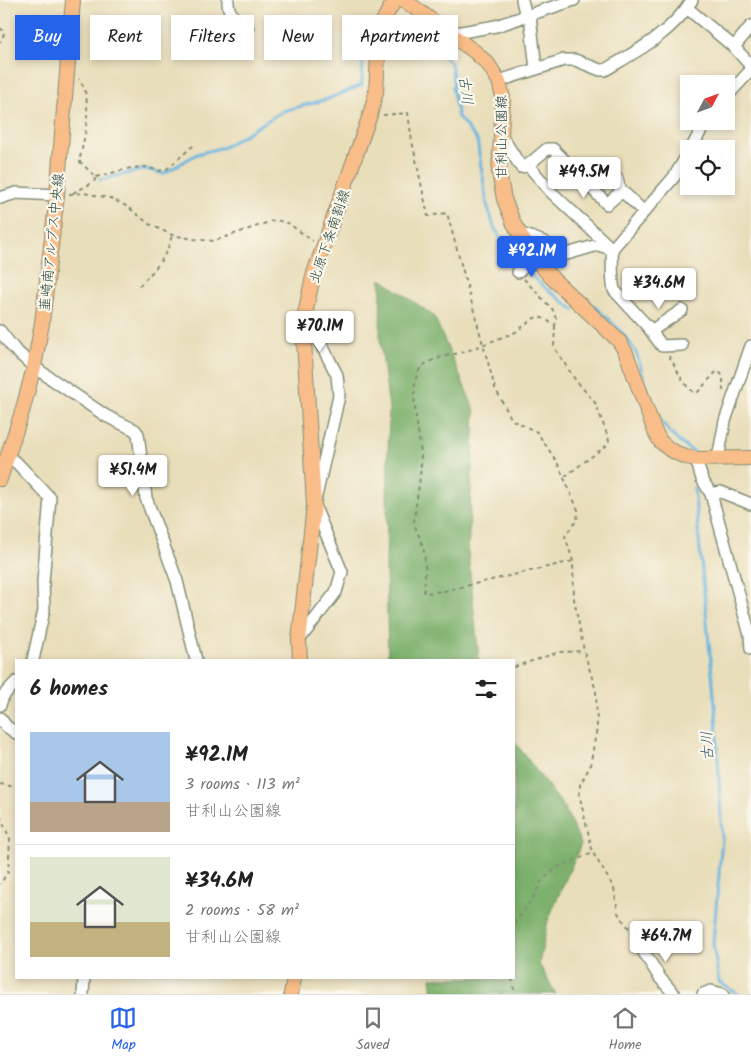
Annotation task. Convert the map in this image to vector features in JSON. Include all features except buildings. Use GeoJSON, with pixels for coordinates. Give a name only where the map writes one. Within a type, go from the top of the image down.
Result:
{"type":"FeatureCollection","features":[{"type":"Feature","properties":{"kind":"main road","name":"韮崎南アルプス中央線"},"geometry":{"type":"LineString","coordinates":[[0,479],[34,367],[64,194],[67,70],[73,0]]}},
{"type":"Feature","properties":{"kind":"main road","name":"北原下条南割線"},"geometry":{"type":"LineString","coordinates":[[300,659],[299,640],[314,505],[303,324],[314,276],[370,115],[376,92],[378,31],[396,0]]}},
{"type":"Feature","properties":{"kind":"main road","name":"甘利山公園線"},"geometry":{"type":"LineString","coordinates":[[404,0],[424,15]]}},
{"type":"Feature","properties":{"kind":"main road","name":"甘利山公園線"},"geometry":{"type":"LineString","coordinates":[[458,40],[488,64],[499,80],[503,98],[499,173],[504,199],[531,261],[552,278],[619,341],[626,353],[660,441],[669,449],[696,460],[751,458]]}},
{"type":"Feature","properties":{"kind":"main road"},"geometry":{"type":"LineString","coordinates":[[291,994],[294,979]]}},
{"type":"Feature","properties":{"kind":"street"},"geometry":{"type":"LineString","coordinates":[[228,0],[231,15]]}},
{"type":"Feature","properties":{"kind":"street"},"geometry":{"type":"LineString","coordinates":[[522,0],[528,16],[536,69]]}},
{"type":"Feature","properties":{"kind":"street"},"geometry":{"type":"LineString","coordinates":[[458,33],[496,26],[574,0]]}},
{"type":"Feature","properties":{"kind":"street"},"geometry":{"type":"LineString","coordinates":[[499,80],[564,60],[575,60],[600,70],[605,70],[662,34],[690,4],[751,66]]}},
{"type":"Feature","properties":{"kind":"street"},"geometry":{"type":"LineString","coordinates":[[734,47],[751,26]]}},
{"type":"Feature","properties":{"kind":"street"},"geometry":{"type":"LineString","coordinates":[[735,87],[751,70]]}},
{"type":"Feature","properties":{"kind":"street"},"geometry":{"type":"LineString","coordinates":[[501,135],[521,167],[528,166],[547,148],[553,149],[607,204],[622,191]]}},
{"type":"Feature","properties":{"kind":"street"},"geometry":{"type":"LineString","coordinates":[[528,166],[551,192],[612,249],[614,271],[612,283],[614,290],[662,346],[682,345]]}},
{"type":"Feature","properties":{"kind":"street"},"geometry":{"type":"LineString","coordinates":[[612,249],[674,177],[680,167]]}},
{"type":"Feature","properties":{"kind":"street"},"geometry":{"type":"LineString","coordinates":[[617,178],[622,191],[644,212]]}},
{"type":"Feature","properties":{"kind":"street"},"geometry":{"type":"LineString","coordinates":[[0,198],[16,193],[64,194]]}},
{"type":"Feature","properties":{"kind":"street"},"geometry":{"type":"LineString","coordinates":[[519,233],[544,242],[560,256],[598,245],[612,249]]}},
{"type":"Feature","properties":{"kind":"street"},"geometry":{"type":"LineString","coordinates":[[518,272],[531,261]]}},
{"type":"Feature","properties":{"kind":"street"},"geometry":{"type":"LineString","coordinates":[[651,331],[682,310]]}},
{"type":"Feature","properties":{"kind":"street"},"geometry":{"type":"LineString","coordinates":[[299,640],[336,592],[342,572],[314,505],[339,396],[337,376],[318,338],[303,324]]}},
{"type":"Feature","properties":{"kind":"street"},"geometry":{"type":"LineString","coordinates":[[0,331],[14,349],[34,367],[106,416],[135,430],[138,434],[146,498],[177,581],[196,659]]}},
{"type":"Feature","properties":{"kind":"street"},"geometry":{"type":"LineString","coordinates":[[718,458],[726,421],[751,346]]}},
{"type":"Feature","properties":{"kind":"street"},"geometry":{"type":"LineString","coordinates":[[5,459],[17,463],[50,498],[43,582],[44,610],[33,659]]}},
{"type":"Feature","properties":{"kind":"street"},"geometry":{"type":"LineString","coordinates":[[696,460],[702,478],[711,494],[750,635],[751,649]]}},
{"type":"Feature","properties":{"kind":"street"},"geometry":{"type":"LineString","coordinates":[[711,494],[721,492],[751,504]]}},
{"type":"Feature","properties":{"kind":"street"},"geometry":{"type":"LineString","coordinates":[[0,705],[3,696],[15,683]]}},
{"type":"Feature","properties":{"kind":"street"},"geometry":{"type":"LineString","coordinates":[[0,718],[6,726],[15,732]]}},
{"type":"Feature","properties":{"kind":"street"},"geometry":{"type":"LineString","coordinates":[[640,946],[660,978],[674,994]]}},
{"type":"Feature","properties":{"kind":"street"},"geometry":{"type":"LineString","coordinates":[[82,994],[84,979]]}},
{"type":"Feature","properties":{"kind":"street"},"geometry":{"type":"LineString","coordinates":[[703,994],[711,991],[723,994]]}},
{"type":"Feature","properties":{"kind":"path"},"geometry":{"type":"LineString","coordinates":[[0,28],[4,32],[0,42]]}},
{"type":"Feature","properties":{"kind":"path"},"geometry":{"type":"LineString","coordinates":[[67,70],[80,81],[85,95],[87,131],[79,161],[96,177]]}},
{"type":"Feature","properties":{"kind":"path"},"geometry":{"type":"LineString","coordinates":[[370,115],[408,113],[428,216],[448,213],[494,388],[512,420],[537,432],[557,462],[578,510],[577,520],[565,536],[573,561],[574,599],[584,651],[596,691],[597,728],[590,766],[580,785],[579,794],[593,852],[614,888],[618,913],[640,946]]}},
{"type":"Feature","properties":{"kind":"path"},"geometry":{"type":"LineString","coordinates":[[64,194],[94,182],[96,177],[131,168],[146,167],[159,171],[166,169],[195,144]]}},
{"type":"Feature","properties":{"kind":"path"},"geometry":{"type":"LineString","coordinates":[[64,194],[84,193],[110,198],[128,207],[149,224],[172,235],[194,240],[214,241],[275,220],[288,223],[324,249]]}},
{"type":"Feature","properties":{"kind":"path"},"geometry":{"type":"LineString","coordinates":[[139,286],[166,255],[172,235]]}},
{"type":"Feature","properties":{"kind":"path"},"geometry":{"type":"LineString","coordinates":[[518,272],[554,310],[556,318],[554,347],[574,378],[596,404],[609,440],[606,446],[564,477]]}},
{"type":"Feature","properties":{"kind":"path"},"geometry":{"type":"LineString","coordinates":[[555,326],[546,318],[538,316],[529,320],[516,331],[484,345],[440,358],[424,365],[418,371],[415,387],[415,412],[421,443],[421,463],[414,521],[415,528],[423,545],[425,560],[424,593],[444,591],[573,561]]}},
{"type":"Feature","properties":{"kind":"path"},"geometry":{"type":"LineString","coordinates":[[662,346],[690,391],[698,392],[715,373],[721,372],[723,376],[723,396]]}},
{"type":"Feature","properties":{"kind":"path"},"geometry":{"type":"LineString","coordinates":[[515,667],[559,652],[584,651]]}},
{"type":"Feature","properties":{"kind":"path"},"geometry":{"type":"LineString","coordinates":[[0,784],[15,787]]}},
{"type":"Feature","properties":{"kind":"path"},"geometry":{"type":"LineString","coordinates":[[0,816],[10,839],[8,872],[0,884]]}},
{"type":"Feature","properties":{"kind":"path"},"geometry":{"type":"LineString","coordinates":[[515,923],[532,899],[541,882],[550,873],[558,867],[593,852]]}},
{"type":"Feature","properties":{"kind":"path"},"geometry":{"type":"LineString","coordinates":[[512,979],[515,994]]}},
{"type":"Feature","properties":{"kind":"green space"},"geometry":{"type":"Polygon","coordinates":[[[381,279],[434,316],[475,411],[468,553],[479,659],[388,659],[386,566],[389,408],[380,338],[381,279]]]}},
{"type":"Feature","properties":{"kind":"green space"},"geometry":{"type":"Polygon","coordinates":[[[515,742],[564,807],[581,844],[548,920],[539,964],[556,994],[433,994],[431,979],[515,979],[515,742]]]}},
{"type":"Feature","properties":{"kind":"waterway","name":"古川"},"geometry":{"type":"LineString","coordinates":[[100,180],[146,169],[163,174],[197,154],[224,147],[283,111],[328,99],[362,85],[363,60]]}},
{"type":"Feature","properties":{"kind":"waterway","name":"古川"},"geometry":{"type":"LineString","coordinates":[[448,60],[451,63],[454,86],[452,87],[458,117],[477,140],[487,204],[494,227],[507,249],[521,265]]}},
{"type":"Feature","properties":{"kind":"waterway","name":"古川"},"geometry":{"type":"LineString","coordinates":[[526,270],[574,310]]}},
{"type":"Feature","properties":{"kind":"waterway","name":"古川"},"geometry":{"type":"LineString","coordinates":[[593,305],[617,328],[632,346],[638,357],[645,383],[658,416],[677,440],[694,452]]}},
{"type":"Feature","properties":{"kind":"waterway","name":"古川"},"geometry":{"type":"LineString","coordinates":[[694,488],[716,715],[722,839],[713,943],[719,982],[738,994]]}}]}
